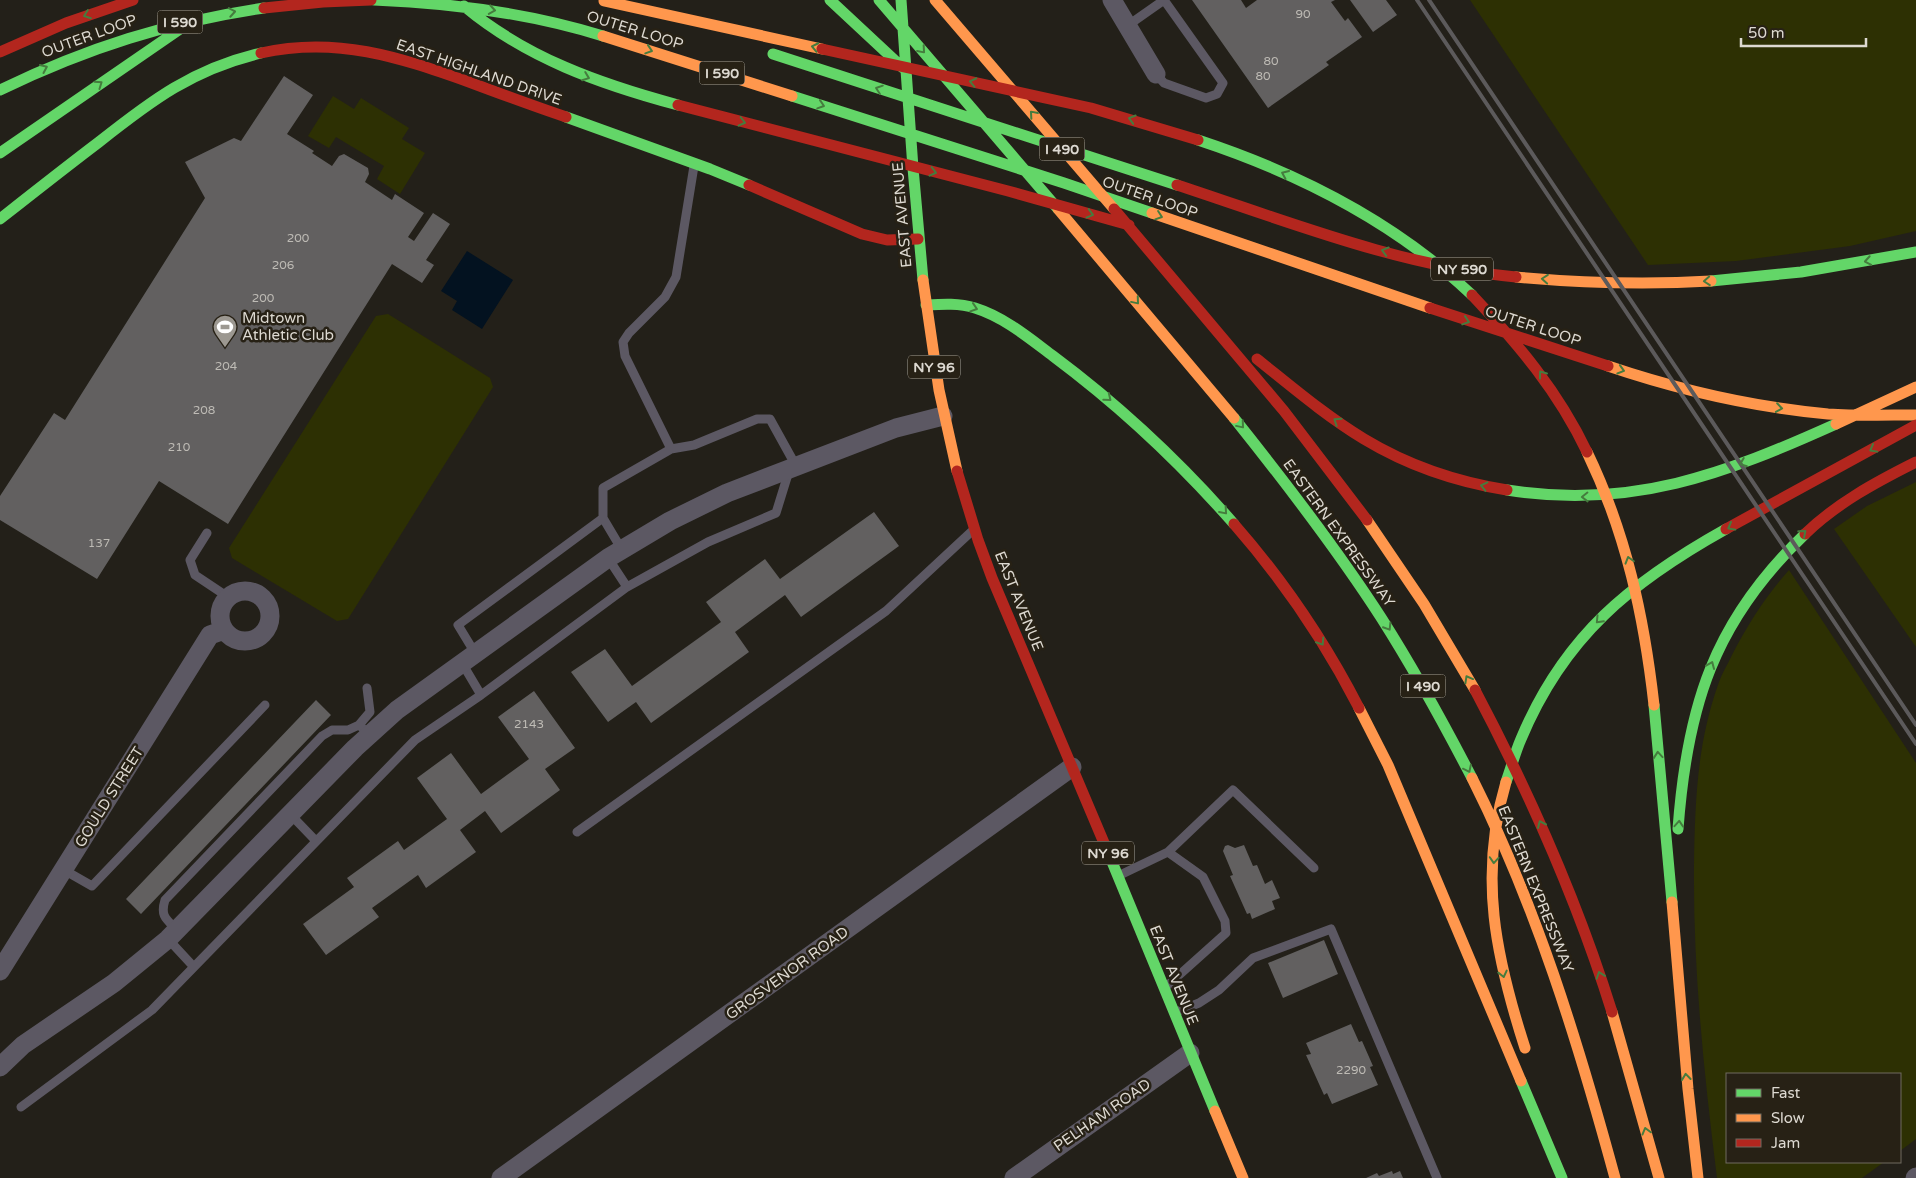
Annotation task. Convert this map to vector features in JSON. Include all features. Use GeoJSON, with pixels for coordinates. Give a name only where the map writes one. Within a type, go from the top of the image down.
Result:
{"type":"FeatureCollection","features":[{"type":"Feature","properties":{"kind":"main road","name":"OUTER LOOP"},"geometry":{"type":"LineString","coordinates":[[0,52],[59,25],[133,0]]}},
{"type":"Feature","properties":{"kind":"main road","name":"OUTER LOOP"},"geometry":{"type":"LineString","coordinates":[[0,90],[43,68],[131,36],[190,20],[282,5],[372,0],[419,2],[465,6],[524,16],[584,30],[1064,183],[1420,305],[1622,371],[1740,402],[1830,414],[1916,415]]}},
{"type":"Feature","properties":{"kind":"main road"},"geometry":{"type":"LineString","coordinates":[[458,0],[499,33],[541,58],[582,76],[641,96],[1008,191],[1142,228]]}},
{"type":"Feature","properties":{"kind":"main road"},"geometry":{"type":"LineString","coordinates":[[830,0],[964,127]]}},
{"type":"Feature","properties":{"kind":"main road","name":"EASTERN EXPRESSWAY"},"geometry":{"type":"LineString","coordinates":[[879,0],[1246,432],[1316,522],[1373,604],[1435,708],[1491,818],[1538,931],[1569,1017],[1615,1178]]}},
{"type":"Feature","properties":{"kind":"main road","name":"EAST AVENUE"},"geometry":{"type":"LineString","coordinates":[[901,0],[918,239],[943,416],[955,465],[974,529],[1005,610],[1243,1178]]}},
{"type":"Feature","properties":{"kind":"main road","name":"EASTERN EXPRESSWAY"},"geometry":{"type":"LineString","coordinates":[[935,0],[1281,406],[1342,484],[1390,552],[1439,629],[1484,709],[1538,816],[1581,922],[1631,1075],[1659,1178]]}},
{"type":"Feature","properties":{"kind":"main road","name":"OUTER LOOP"},"geometry":{"type":"LineString","coordinates":[[601,1],[734,42]]}},
{"type":"Feature","properties":{"kind":"main road"},"geometry":{"type":"LineString","coordinates":[[601,1],[1090,108],[1140,121],[1214,146],[1276,170],[1376,221],[1403,239],[1460,284],[1496,320],[1526,354],[1550,386],[1568,415],[1595,466],[1612,506],[1630,564],[1639,603],[1651,676],[1676,942],[1683,1042],[1698,1178]]}},
{"type":"Feature","properties":{"kind":"main road"},"geometry":{"type":"LineString","coordinates":[[0,153],[214,6]]}},
{"type":"Feature","properties":{"kind":"main road","name":"EAST HIGHLAND DRIVE"},"geometry":{"type":"LineString","coordinates":[[0,219],[145,105],[188,78],[240,58],[296,48],[350,49],[399,58],[694,163],[786,200],[862,234],[887,240],[918,239]]}},
{"type":"Feature","properties":{"kind":"main road","name":"OUTER LOOP"},"geometry":{"type":"LineString","coordinates":[[759,50],[1303,226],[1391,253],[1452,267],[1512,276],[1602,283],[1694,282],[1817,270],[1916,252]]}},
{"type":"Feature","properties":{"kind":"main road"},"geometry":{"type":"LineString","coordinates":[[985,148],[1105,264]]}},
{"type":"Feature","properties":{"kind":"main road"},"geometry":{"type":"LineString","coordinates":[[1248,258],[1420,305]]}},
{"type":"Feature","properties":{"kind":"main road"},"geometry":{"type":"LineString","coordinates":[[1189,297],[1281,378],[1329,415],[1366,439],[1405,459],[1451,477],[1484,486],[1532,494],[1580,497],[1606,496],[1644,492],[1686,483],[1749,461],[1916,387]]}},
{"type":"Feature","properties":{"kind":"main road"},"geometry":{"type":"LineString","coordinates":[[926,305],[958,304],[982,311],[1014,328],[1078,374],[1130,416],[1186,470],[1230,518],[1283,585],[1340,672],[1391,771],[1562,1178]]}},
{"type":"Feature","properties":{"kind":"main road"},"geometry":{"type":"LineString","coordinates":[[1528,1056],[1507,989],[1494,927],[1492,880],[1500,808],[1507,780],[1516,752],[1533,713],[1556,673],[1580,641],[1624,595],[1678,557],[1916,425]]}},
{"type":"Feature","properties":{"kind":"main road"},"geometry":{"type":"LineString","coordinates":[[1676,942],[1677,843],[1686,752],[1700,694],[1721,643],[1750,594],[1770,567],[1796,540],[1854,495],[1880,479],[1916,462]]}},
{"type":"Feature","properties":{"kind":"main road"},"geometry":{"type":"LineString","coordinates":[[1543,1103],[1567,1178]]}},
{"type":"Feature","properties":{"kind":"street"},"geometry":{"type":"LineString","coordinates":[[1112,0],[1156,74]]}},
{"type":"Feature","properties":{"kind":"street"},"geometry":{"type":"LineString","coordinates":[[0,1067],[23,1045],[114,982],[173,934],[290,814],[364,730],[397,710],[615,554],[670,520],[698,506],[896,428],[943,416]]}},
{"type":"Feature","properties":{"kind":"street"},"geometry":{"type":"LineString","coordinates":[[242,591],[250,591],[258,594],[264,600],[268,607],[269,622],[260,636],[253,639],[237,640],[224,630],[220,616],[223,603],[228,597],[242,591]]}},
{"type":"Feature","properties":{"kind":"street","name":"GOULD STREET"},"geometry":{"type":"LineString","coordinates":[[0,971],[210,635],[224,630]]}},
{"type":"Feature","properties":{"kind":"street","name":"GROSVENOR ROAD"},"geometry":{"type":"LineString","coordinates":[[501,1178],[1072,767]]}},
{"type":"Feature","properties":{"kind":"street","name":"PELHAM ROAD"},"geometry":{"type":"LineString","coordinates":[[1014,1178],[1190,1053]]}},
{"type":"Feature","properties":{"kind":"lane"},"geometry":{"type":"LineString","coordinates":[[1127,26],[1165,0],[1222,83],[1217,94],[1206,98],[1164,83],[1156,74]]}},
{"type":"Feature","properties":{"kind":"lane"},"geometry":{"type":"LineString","coordinates":[[671,449],[625,356],[623,342],[629,333],[665,297],[676,277],[694,163]]}},
{"type":"Feature","properties":{"kind":"lane"},"geometry":{"type":"LineString","coordinates":[[21,1107],[152,1010],[415,740],[481,695],[627,587],[708,542],[776,513],[793,468],[770,419],[757,419],[694,445],[671,449],[603,488],[603,518],[627,587]]}},
{"type":"Feature","properties":{"kind":"lane"},"geometry":{"type":"LineString","coordinates":[[481,695],[458,625],[603,518]]}},
{"type":"Feature","properties":{"kind":"lane"},"geometry":{"type":"LineString","coordinates":[[577,832],[886,611],[974,529]]}},
{"type":"Feature","properties":{"kind":"lane"},"geometry":{"type":"LineString","coordinates":[[207,532],[190,560],[196,575],[228,597]]}},
{"type":"Feature","properties":{"kind":"lane"},"geometry":{"type":"LineString","coordinates":[[193,966],[164,918],[163,908],[165,900],[322,736],[332,730],[364,730],[370,712],[367,688]]}},
{"type":"Feature","properties":{"kind":"lane"},"geometry":{"type":"LineString","coordinates":[[64,870],[92,886],[265,705]]}},
{"type":"Feature","properties":{"kind":"lane"},"geometry":{"type":"LineString","coordinates":[[1117,876],[1168,852],[1233,790],[1314,868]]}},
{"type":"Feature","properties":{"kind":"lane"},"geometry":{"type":"LineString","coordinates":[[290,814],[316,841]]}},
{"type":"Feature","properties":{"kind":"lane"},"geometry":{"type":"LineString","coordinates":[[1164,988],[1226,933],[1225,921],[1203,877],[1168,852]]}},
{"type":"Feature","properties":{"kind":"lane"},"geometry":{"type":"LineString","coordinates":[[1174,1013],[1199,1003],[1219,990],[1253,958],[1331,929],[1437,1178]]}},
{"type":"Feature","properties":{"kind":"green space"},"geometry":{"type":"Polygon","coordinates":[[[1470,0],[1916,0],[1916,231],[1850,246],[1736,261],[1648,265],[1470,0]]]}},
{"type":"Feature","properties":{"kind":"green space"},"geometry":{"type":"Polygon","coordinates":[[[333,96],[354,109],[361,98],[409,128],[402,139],[425,153],[400,194],[377,179],[384,166],[336,137],[329,148],[308,136],[333,96]]]}},
{"type":"Feature","properties":{"kind":"green space"},"geometry":{"type":"Polygon","coordinates":[[[388,314],[490,378],[493,387],[348,619],[337,621],[232,558],[229,548],[376,316],[388,314]]]}},
{"type":"Feature","properties":{"kind":"green space"},"geometry":{"type":"Polygon","coordinates":[[[1916,482],[1916,647],[1834,529],[1867,506],[1916,482]]]}},
{"type":"Feature","properties":{"kind":"green space"},"geometry":{"type":"Polygon","coordinates":[[[1789,570],[1916,763],[1916,1139],[1901,1150],[1901,1073],[1726,1073],[1726,1163],[1883,1163],[1862,1178],[1717,1178],[1700,1022],[1695,944],[1695,818],[1699,772],[1706,727],[1719,682],[1751,621],[1789,570]]]}},
{"type":"Feature","properties":{"kind":"water"},"geometry":{"type":"Polygon","coordinates":[[[467,251],[513,280],[482,329],[452,310],[457,301],[441,291],[467,251]]]}},
{"type":"Feature","properties":{"kind":"building"},"geometry":{"type":"Polygon","coordinates":[[[1192,0],[1241,0],[1246,8],[1257,0],[1335,0],[1331,2],[1345,21],[1348,18],[1362,37],[1326,62],[1329,65],[1268,108],[1192,0]]]}},
{"type":"Feature","properties":{"kind":"building"},"geometry":{"type":"Polygon","coordinates":[[[1350,0],[1386,0],[1397,15],[1373,32],[1350,0]]]}},
{"type":"Feature","properties":{"kind":"building","name":"Midtown Athletic Club"},"geometry":{"type":"Polygon","coordinates":[[[284,76],[313,95],[287,134],[314,151],[312,153],[332,166],[339,156],[344,154],[368,168],[369,174],[365,182],[392,200],[395,194],[424,213],[408,237],[414,241],[433,213],[450,224],[426,260],[434,265],[422,283],[392,264],[228,524],[159,481],[97,579],[0,520],[0,496],[54,413],[65,420],[205,198],[185,162],[234,138],[241,141],[284,76]]]}},
{"type":"Feature","properties":{"kind":"building"},"geometry":{"type":"Polygon","coordinates":[[[874,512],[899,546],[801,617],[785,595],[735,632],[749,652],[651,723],[636,702],[608,722],[571,672],[605,649],[632,686],[721,622],[706,602],[765,559],[780,579],[874,512]]]}},
{"type":"Feature","properties":{"kind":"building"},"geometry":{"type":"Polygon","coordinates":[[[534,691],[575,748],[545,769],[560,790],[501,833],[485,811],[460,830],[476,852],[426,888],[418,875],[372,908],[379,917],[326,955],[303,924],[354,887],[347,878],[398,841],[404,850],[447,819],[417,778],[451,753],[481,794],[529,759],[498,717],[534,691]]]}},
{"type":"Feature","properties":{"kind":"building"},"geometry":{"type":"Polygon","coordinates":[[[316,700],[331,715],[141,914],[126,899],[316,700]]]}},
{"type":"Feature","properties":{"kind":"building"},"geometry":{"type":"Polygon","coordinates":[[[1228,845],[1235,848],[1244,845],[1253,866],[1257,865],[1265,884],[1272,880],[1280,898],[1272,901],[1275,909],[1252,919],[1250,913],[1247,914],[1230,876],[1233,875],[1223,851],[1225,846],[1228,845]]]}},
{"type":"Feature","properties":{"kind":"building"},"geometry":{"type":"Polygon","coordinates":[[[1324,940],[1338,974],[1283,998],[1268,963],[1324,940]]]}},
{"type":"Feature","properties":{"kind":"building"},"geometry":{"type":"Polygon","coordinates":[[[1351,1024],[1359,1042],[1362,1041],[1373,1066],[1370,1067],[1378,1085],[1332,1104],[1327,1093],[1324,1095],[1306,1055],[1311,1054],[1306,1043],[1351,1024]]]}},
{"type":"Feature","properties":{"kind":"building"},"geometry":{"type":"Polygon","coordinates":[[[1392,1171],[1393,1174],[1400,1171],[1403,1178],[1366,1178],[1377,1173],[1379,1176],[1392,1171]]]}},
{"type":"Feature","properties":{"kind":"railway"},"geometry":{"type":"LineString","coordinates":[[1417,0],[1916,744]]}},
{"type":"Feature","properties":{"kind":"railway"},"geometry":{"type":"LineString","coordinates":[[1429,0],[1916,725]]}},
{"type":"Feature","properties":{"kind":"traffic: fast"},"geometry":{"type":"LineString","coordinates":[[374,0],[490,10],[547,21],[603,36]]}},
{"type":"Feature","properties":{"kind":"traffic: fast"},"geometry":{"type":"LineString","coordinates":[[830,0],[903,68]]}},
{"type":"Feature","properties":{"kind":"traffic: fast"},"geometry":{"type":"LineString","coordinates":[[879,0],[1058,209]]}},
{"type":"Feature","properties":{"kind":"traffic: fast"},"geometry":{"type":"LineString","coordinates":[[901,0],[923,280]]}},
{"type":"Feature","properties":{"kind":"traffic: fast"},"geometry":{"type":"LineString","coordinates":[[464,6],[488,24],[538,55],[592,78],[678,105]]}},
{"type":"Feature","properties":{"kind":"traffic: fast"},"geometry":{"type":"LineString","coordinates":[[0,90],[64,61],[129,38],[194,21],[264,8]]}},
{"type":"Feature","properties":{"kind":"traffic: fast"},"geometry":{"type":"LineString","coordinates":[[0,153],[180,29]]}},
{"type":"Feature","properties":{"kind":"traffic: fast"},"geometry":{"type":"LineString","coordinates":[[0,219],[118,127],[174,88],[214,68],[261,53]]}},
{"type":"Feature","properties":{"kind":"traffic: fast"},"geometry":{"type":"LineString","coordinates":[[773,54],[1177,185]]}},
{"type":"Feature","properties":{"kind":"traffic: fast"},"geometry":{"type":"LineString","coordinates":[[792,96],[1152,213]]}},
{"type":"Feature","properties":{"kind":"traffic: fast"},"geometry":{"type":"LineString","coordinates":[[566,117],[749,185]]}},
{"type":"Feature","properties":{"kind":"traffic: fast"},"geometry":{"type":"LineString","coordinates":[[1198,140],[1272,168],[1344,202],[1411,245],[1472,295]]}},
{"type":"Feature","properties":{"kind":"traffic: fast"},"geometry":{"type":"LineString","coordinates":[[1711,281],[1801,272],[1916,252]]}},
{"type":"Feature","properties":{"kind":"traffic: fast"},"geometry":{"type":"LineString","coordinates":[[926,305],[969,306],[1006,322],[1025,335],[1102,394],[1148,435],[1192,478],[1234,524]]}},
{"type":"Feature","properties":{"kind":"traffic: fast"},"geometry":{"type":"LineString","coordinates":[[1234,418],[1311,517],[1365,593],[1418,678],[1472,778]]}},
{"type":"Feature","properties":{"kind":"traffic: fast"},"geometry":{"type":"LineString","coordinates":[[1507,490],[1552,495],[1595,495],[1636,491],[1676,483],[1716,472],[1755,458],[1836,424]]}},
{"type":"Feature","properties":{"kind":"traffic: fast"},"geometry":{"type":"LineString","coordinates":[[1506,782],[1519,744],[1538,703],[1558,670],[1580,641],[1604,615],[1631,592],[1660,570],[1726,529]]}},
{"type":"Feature","properties":{"kind":"traffic: fast"},"geometry":{"type":"LineString","coordinates":[[1678,829],[1682,785],[1689,743],[1698,705],[1711,668],[1727,633],[1748,600],[1774,567],[1805,534]]}},
{"type":"Feature","properties":{"kind":"traffic: fast"},"geometry":{"type":"LineString","coordinates":[[1654,705],[1672,902]]}},
{"type":"Feature","properties":{"kind":"traffic: fast"},"geometry":{"type":"LineString","coordinates":[[1110,857],[1215,1111]]}},
{"type":"Feature","properties":{"kind":"traffic: fast"},"geometry":{"type":"LineString","coordinates":[[1521,1081],[1562,1178]]}},
{"type":"Feature","properties":{"kind":"traffic: slow"},"geometry":{"type":"LineString","coordinates":[[935,0],[1114,209]]}},
{"type":"Feature","properties":{"kind":"traffic: slow"},"geometry":{"type":"LineString","coordinates":[[604,1],[822,49]]}},
{"type":"Feature","properties":{"kind":"traffic: slow"},"geometry":{"type":"LineString","coordinates":[[603,36],[792,96]]}},
{"type":"Feature","properties":{"kind":"traffic: slow"},"geometry":{"type":"LineString","coordinates":[[1058,209],[1234,418]]}},
{"type":"Feature","properties":{"kind":"traffic: slow"},"geometry":{"type":"LineString","coordinates":[[1152,213],[1430,308]]}},
{"type":"Feature","properties":{"kind":"traffic: slow"},"geometry":{"type":"LineString","coordinates":[[1516,277],[1613,283],[1711,281]]}},
{"type":"Feature","properties":{"kind":"traffic: slow"},"geometry":{"type":"LineString","coordinates":[[923,280],[939,390],[957,471]]}},
{"type":"Feature","properties":{"kind":"traffic: slow"},"geometry":{"type":"LineString","coordinates":[[1608,366],[1689,390],[1772,407],[1839,415],[1916,415]]}},
{"type":"Feature","properties":{"kind":"traffic: slow"},"geometry":{"type":"LineString","coordinates":[[1836,424],[1916,387]]}},
{"type":"Feature","properties":{"kind":"traffic: slow"},"geometry":{"type":"LineString","coordinates":[[1587,452],[1601,482],[1623,544],[1639,607],[1654,705]]}},
{"type":"Feature","properties":{"kind":"traffic: slow"},"geometry":{"type":"LineString","coordinates":[[1367,520],[1424,604],[1475,690]]}},
{"type":"Feature","properties":{"kind":"traffic: slow"},"geometry":{"type":"LineString","coordinates":[[1359,708],[1388,765],[1521,1081]]}},
{"type":"Feature","properties":{"kind":"traffic: slow"},"geometry":{"type":"LineString","coordinates":[[1472,778],[1516,875],[1554,975],[1586,1076],[1615,1178]]}},
{"type":"Feature","properties":{"kind":"traffic: slow"},"geometry":{"type":"LineString","coordinates":[[1506,782],[1493,851],[1492,884],[1494,916],[1506,982],[1525,1048]]}},
{"type":"Feature","properties":{"kind":"traffic: slow"},"geometry":{"type":"LineString","coordinates":[[1672,902],[1688,1089],[1698,1178]]}},
{"type":"Feature","properties":{"kind":"traffic: slow"},"geometry":{"type":"LineString","coordinates":[[1612,1012],[1659,1178]]}},
{"type":"Feature","properties":{"kind":"traffic: slow"},"geometry":{"type":"LineString","coordinates":[[1215,1111],[1243,1178]]}},
{"type":"Feature","properties":{"kind":"traffic: jam"},"geometry":{"type":"LineString","coordinates":[[0,52],[66,23],[133,0]]}},
{"type":"Feature","properties":{"kind":"traffic: jam"},"geometry":{"type":"LineString","coordinates":[[264,8],[323,2],[371,0]]}},
{"type":"Feature","properties":{"kind":"traffic: jam"},"geometry":{"type":"LineString","coordinates":[[261,53],[289,48],[315,47],[341,48],[392,57],[566,117]]}},
{"type":"Feature","properties":{"kind":"traffic: jam"},"geometry":{"type":"LineString","coordinates":[[822,49],[1091,108],[1198,140]]}},
{"type":"Feature","properties":{"kind":"traffic: jam"},"geometry":{"type":"LineString","coordinates":[[678,105],[1008,191],[1129,225]]}},
{"type":"Feature","properties":{"kind":"traffic: jam"},"geometry":{"type":"LineString","coordinates":[[749,185],[862,234],[887,240],[918,239]]}},
{"type":"Feature","properties":{"kind":"traffic: jam"},"geometry":{"type":"LineString","coordinates":[[1177,185],[1386,253],[1472,271],[1516,277]]}},
{"type":"Feature","properties":{"kind":"traffic: jam"},"geometry":{"type":"LineString","coordinates":[[1114,209],[1284,411],[1367,520]]}},
{"type":"Feature","properties":{"kind":"traffic: jam"},"geometry":{"type":"LineString","coordinates":[[1472,295],[1521,350],[1550,388],[1587,452]]}},
{"type":"Feature","properties":{"kind":"traffic: jam"},"geometry":{"type":"LineString","coordinates":[[1430,308],[1608,366]]}},
{"type":"Feature","properties":{"kind":"traffic: jam"},"geometry":{"type":"LineString","coordinates":[[1257,359],[1336,421],[1397,457],[1451,477],[1507,490]]}},
{"type":"Feature","properties":{"kind":"traffic: jam"},"geometry":{"type":"LineString","coordinates":[[1726,529],[1916,425]]}},
{"type":"Feature","properties":{"kind":"traffic: jam"},"geometry":{"type":"LineString","coordinates":[[1805,534],[1830,512],[1857,494],[1916,462]]}},
{"type":"Feature","properties":{"kind":"traffic: jam"},"geometry":{"type":"LineString","coordinates":[[957,471],[992,578],[1110,857]]}},
{"type":"Feature","properties":{"kind":"traffic: jam"},"geometry":{"type":"LineString","coordinates":[[1234,524],[1302,612],[1332,659],[1359,708]]}},
{"type":"Feature","properties":{"kind":"traffic: jam"},"geometry":{"type":"LineString","coordinates":[[1475,690],[1515,768],[1551,848],[1584,929],[1612,1012]]}},
{"type":"Feature","properties":{"kind":"place","name":"Midtown Athletic Club"},"geometry":{"type":"Point","coordinates":[225,348]}}]}
